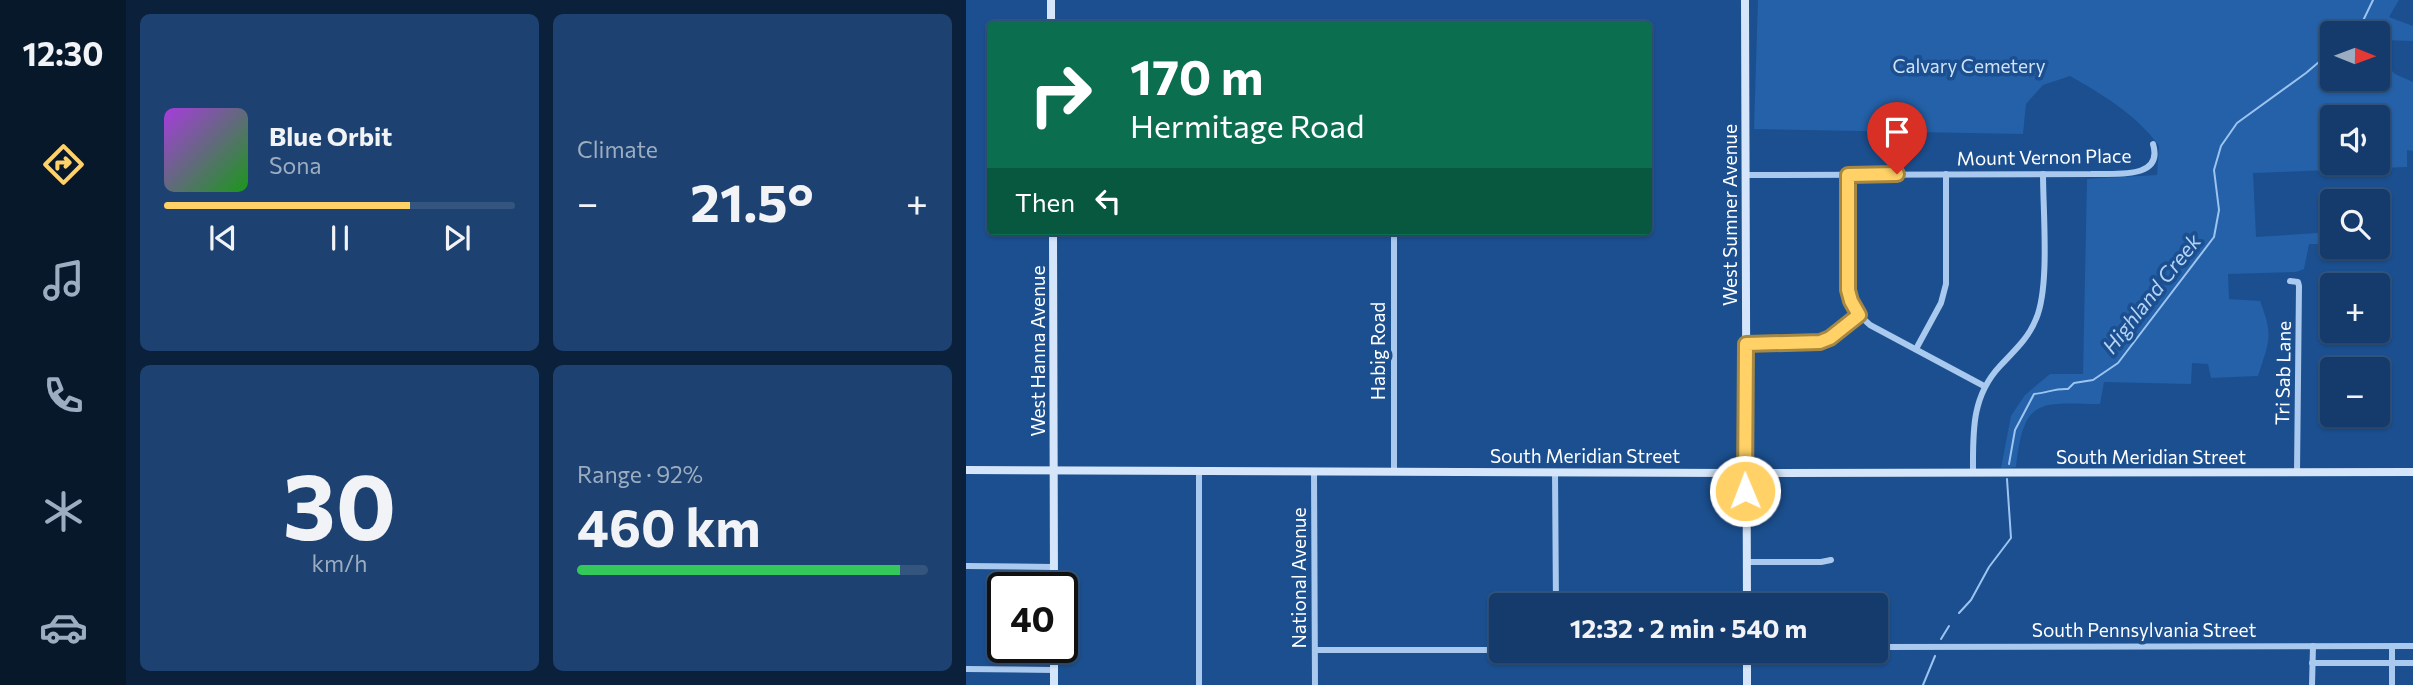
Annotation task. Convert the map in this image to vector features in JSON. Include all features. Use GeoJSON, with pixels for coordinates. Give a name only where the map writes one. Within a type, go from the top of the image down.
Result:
{"type":"FeatureCollection","features":[{"type":"Feature","properties":{"kind":"main road"},"geometry":{"type":"LineString","coordinates":[[1051,0],[1051,21]]}},
{"type":"Feature","properties":{"kind":"main road","name":"West Sumner Avenue"},"geometry":{"type":"LineString","coordinates":[[1745,0],[1747,593]]}},
{"type":"Feature","properties":{"kind":"main road","name":"West Hanna Avenue"},"geometry":{"type":"LineString","coordinates":[[1053,235],[1054,572]]}},
{"type":"Feature","properties":{"kind":"main road","name":"South Meridian Street"},"geometry":{"type":"LineString","coordinates":[[966,470],[2413,472]]}},
{"type":"Feature","properties":{"kind":"main road"},"geometry":{"type":"LineString","coordinates":[[1054,663],[1054,685]]}},
{"type":"Feature","properties":{"kind":"main road"},"geometry":{"type":"LineString","coordinates":[[1747,663],[1747,685]]}},
{"type":"Feature","properties":{"kind":"street","name":"Mount Vernon Place"},"geometry":{"type":"LineString","coordinates":[[1745,175],[2091,174],[2145,170],[2155,160],[2153,144]]}},
{"type":"Feature","properties":{"kind":"street"},"geometry":{"type":"LineString","coordinates":[[1916,349],[1939,308],[1946,284],[1945,174]]}},
{"type":"Feature","properties":{"kind":"street"},"geometry":{"type":"LineString","coordinates":[[1973,472],[1973,425],[1976,406],[1984,386],[2025,340],[2040,310],[2043,284],[2043,174]]}},
{"type":"Feature","properties":{"kind":"street"},"geometry":{"type":"LineString","coordinates":[[1848,175],[1848,290],[1859,315],[1870,325],[1984,386]]}},
{"type":"Feature","properties":{"kind":"street","name":"Habig Road"},"geometry":{"type":"LineString","coordinates":[[1394,235],[1394,471]]}},
{"type":"Feature","properties":{"kind":"street","name":"Tri Sab Lane"},"geometry":{"type":"LineString","coordinates":[[2290,281],[2298,282],[2300,286],[2297,472]]}},
{"type":"Feature","properties":{"kind":"street"},"geometry":{"type":"LineString","coordinates":[[1746,344],[1820,342],[1830,338],[1859,315]]}},
{"type":"Feature","properties":{"kind":"street"},"geometry":{"type":"LineString","coordinates":[[1199,471],[1199,685]]}},
{"type":"Feature","properties":{"kind":"street","name":"National Avenue"},"geometry":{"type":"LineString","coordinates":[[1314,471],[1315,685]]}},
{"type":"Feature","properties":{"kind":"street"},"geometry":{"type":"LineString","coordinates":[[1555,472],[1556,593]]}},
{"type":"Feature","properties":{"kind":"street"},"geometry":{"type":"LineString","coordinates":[[1747,562],[1831,560]]}},
{"type":"Feature","properties":{"kind":"street"},"geometry":{"type":"LineString","coordinates":[[966,566],[1054,567]]}},
{"type":"Feature","properties":{"kind":"street"},"geometry":{"type":"LineString","coordinates":[[2312,685],[2313,646]]}},
{"type":"Feature","properties":{"kind":"street"},"geometry":{"type":"LineString","coordinates":[[2392,646],[2392,685]]}},
{"type":"Feature","properties":{"kind":"street","name":"South Pennsylvania Street"},"geometry":{"type":"LineString","coordinates":[[1888,647],[2413,646]]}},
{"type":"Feature","properties":{"kind":"street"},"geometry":{"type":"LineString","coordinates":[[1315,650],[1489,650]]}},
{"type":"Feature","properties":{"kind":"street"},"geometry":{"type":"LineString","coordinates":[[2312,663],[2413,663]]}},
{"type":"Feature","properties":{"kind":"street"},"geometry":{"type":"LineString","coordinates":[[966,669],[1054,670]]}},
{"type":"Feature","properties":{"kind":"green space","name":"Calvary Cemetery"},"geometry":{"type":"Polygon","coordinates":[[[1758,0],[2399,0],[2389,17],[2413,26],[2413,41],[2390,40],[2390,21],[2320,21],[2320,91],[2390,91],[2390,69],[2413,82],[2413,151],[2407,150],[2407,167],[2390,168],[2390,105],[2320,105],[2320,170],[2253,173],[2256,237],[2320,233],[2320,244],[2309,244],[2304,269],[2296,272],[2228,274],[2229,299],[2260,301],[2267,323],[2268,339],[2258,376],[2211,378],[2208,364],[2192,363],[2191,384],[2104,382],[2100,404],[2048,405],[2038,409],[2024,427],[2016,467],[2001,468],[2011,416],[2025,395],[2050,374],[2083,374],[2087,179],[2157,175],[2159,146],[2130,115],[2070,76],[2043,85],[2026,104],[2023,134],[1754,129],[1758,0]]]}},
{"type":"Feature","properties":{"kind":"waterway","name":"Highland Creek"},"geometry":{"type":"LineString","coordinates":[[2363,21],[2373,0]]}},
{"type":"Feature","properties":{"kind":"waterway","name":"Highland Creek"},"geometry":{"type":"LineString","coordinates":[[2009,464],[2015,430],[2034,394],[2068,389],[2074,383],[2093,380],[2118,363],[2214,237],[2219,210],[2214,170],[2221,146],[2237,123],[2320,61]]}},
{"type":"Feature","properties":{"kind":"waterway","name":"Highland Creek"},"geometry":{"type":"LineString","coordinates":[[1959,613],[1971,600],[1989,567],[2011,538],[2007,479]]}},
{"type":"Feature","properties":{"kind":"waterway","name":"Highland Creek"},"geometry":{"type":"LineString","coordinates":[[1941,639],[1949,626]]}},
{"type":"Feature","properties":{"kind":"waterway","name":"Highland Creek"},"geometry":{"type":"LineString","coordinates":[[1923,685],[1935,656]]}},
{"type":"Feature","properties":{"kind":"route"},"geometry":{"type":"LineString","coordinates":[[1745,491],[1746,344],[1820,342],[1830,338],[1859,315],[1848,290],[1848,175],[1897,174]]}}]}
